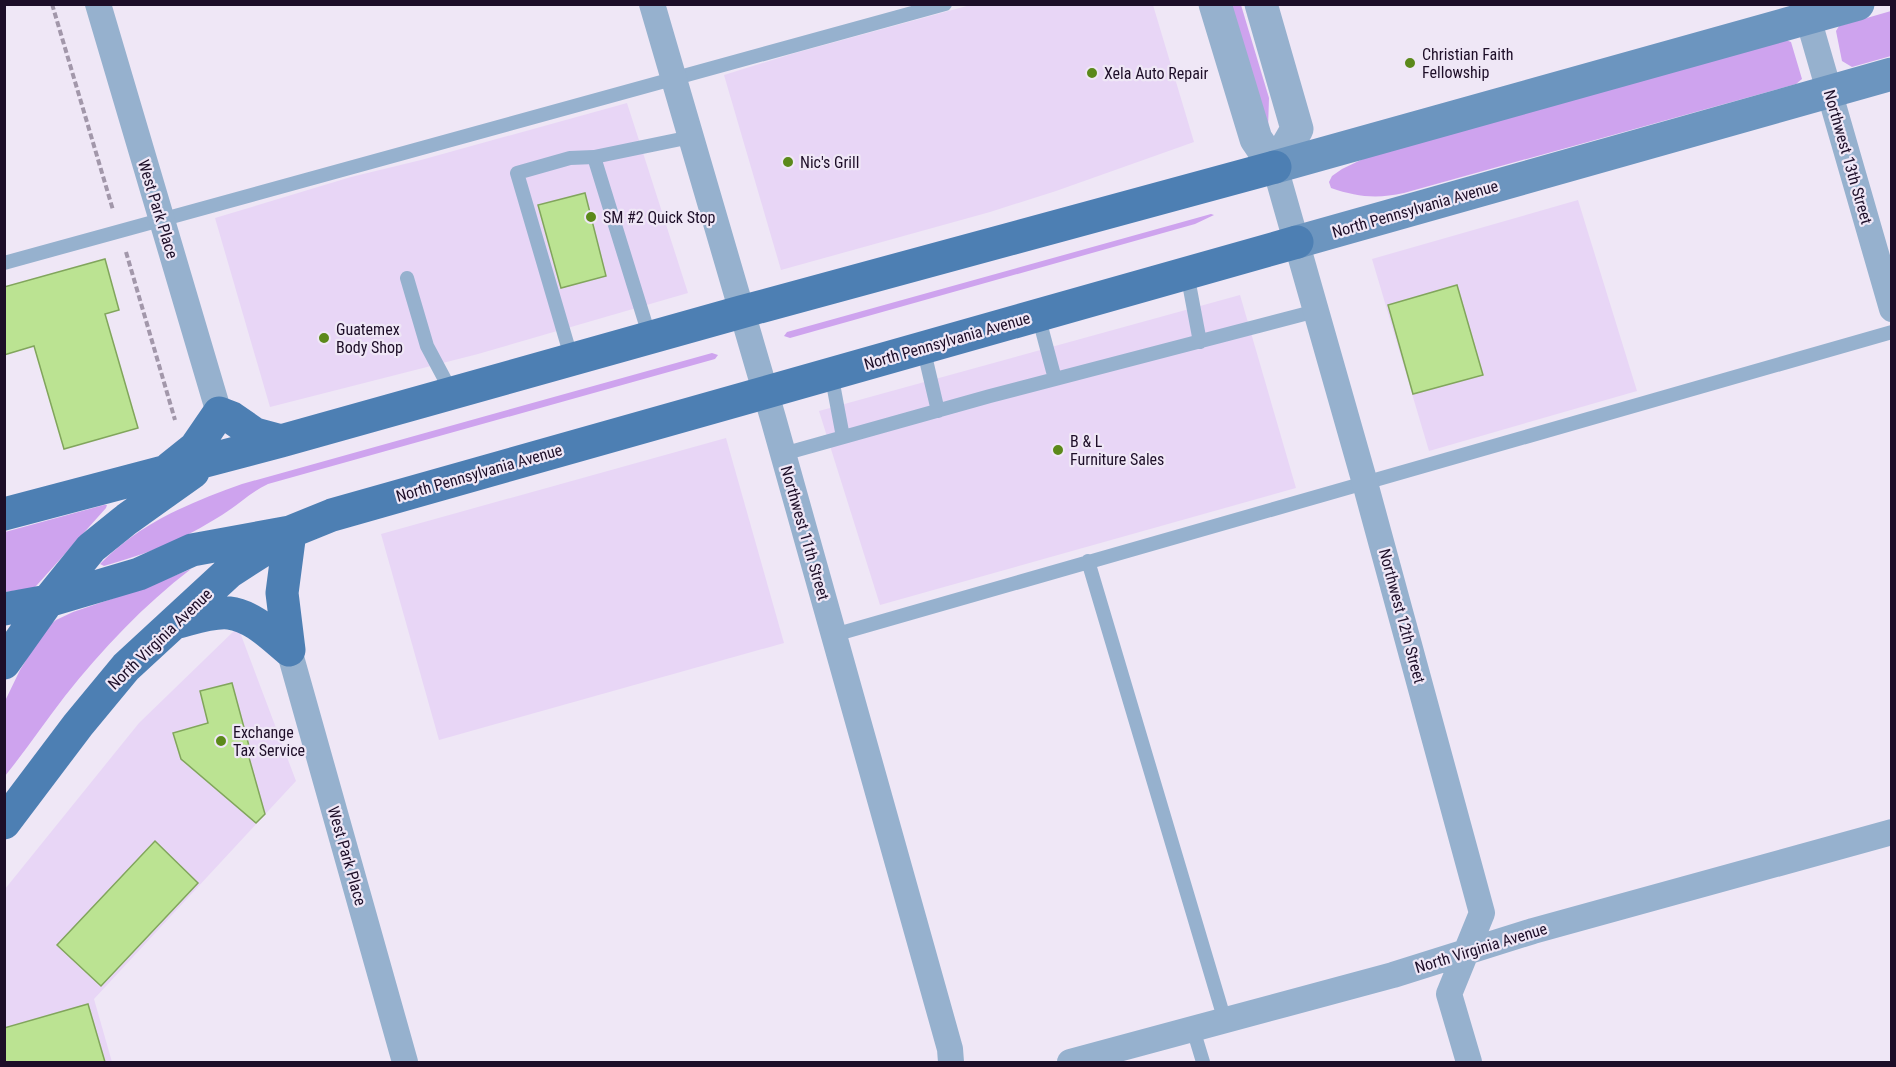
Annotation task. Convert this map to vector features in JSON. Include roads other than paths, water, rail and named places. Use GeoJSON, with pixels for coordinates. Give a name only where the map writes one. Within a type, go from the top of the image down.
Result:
{"type":"FeatureCollection","features":[{"type":"Feature","properties":{"kind":"main road"},"geometry":{"type":"LineString","coordinates":[[4,514],[281,441],[741,312],[1275,167],[1806,12],[1858,4]]}},
{"type":"Feature","properties":{"kind":"main road","name":"North Pennsylvania Avenue"},"geometry":{"type":"LineString","coordinates":[[4,609],[48,601],[139,574],[192,550],[290,532],[332,515],[1892,74]]}},
{"type":"Feature","properties":{"kind":"main road"},"geometry":{"type":"LineString","coordinates":[[167,471],[195,448],[219,413],[232,418],[255,434],[281,441]]}},
{"type":"Feature","properties":{"kind":"main road"},"geometry":{"type":"LineString","coordinates":[[4,663],[48,601],[91,548],[127,519],[211,460]]}},
{"type":"Feature","properties":{"kind":"main road"},"geometry":{"type":"LineString","coordinates":[[289,650],[282,593],[290,532]]}},
{"type":"Feature","properties":{"kind":"main road","name":"North Virginia Avenue"},"geometry":{"type":"LineString","coordinates":[[4,823],[78,725],[126,667],[229,572],[290,532]]}},
{"type":"Feature","properties":{"kind":"main road"},"geometry":{"type":"LineString","coordinates":[[171,624],[229,613],[245,618],[261,627],[289,650]]}},
{"type":"Feature","properties":{"kind":"street","name":"West Park Place"},"geometry":{"type":"LineString","coordinates":[[98,4],[219,413]]}},
{"type":"Feature","properties":{"kind":"street","name":"Northwest 11th Street"},"geometry":{"type":"LineString","coordinates":[[652,4],[766,392],[950,1049],[951,1062]]}},
{"type":"Feature","properties":{"kind":"street","name":"Northwest 12th Street"},"geometry":{"type":"LineString","coordinates":[[1215,4],[1256,139],[1275,167],[1365,483],[1482,913],[1449,994],[1469,1062]]}},
{"type":"Feature","properties":{"kind":"street"},"geometry":{"type":"LineString","coordinates":[[1261,4],[1297,129],[1275,167]]}},
{"type":"Feature","properties":{"kind":"street","name":"Northwest 13th Street"},"geometry":{"type":"LineString","coordinates":[[1806,12],[1892,309]]}},
{"type":"Feature","properties":{"kind":"street","name":"West Park Place"},"geometry":{"type":"LineString","coordinates":[[289,650],[405,1062]]}},
{"type":"Feature","properties":{"kind":"street","name":"North Virginia Avenue"},"geometry":{"type":"LineString","coordinates":[[1070,1062],[1393,975],[1533,931],[1892,832]]}},
{"type":"Feature","properties":{"kind":"lane"},"geometry":{"type":"LineString","coordinates":[[4,263],[945,4]]}},
{"type":"Feature","properties":{"kind":"lane"},"geometry":{"type":"LineString","coordinates":[[572,360],[517,173],[570,158],[594,158],[691,137]]}},
{"type":"Feature","properties":{"kind":"lane"},"geometry":{"type":"LineString","coordinates":[[594,158],[650,338]]}},
{"type":"Feature","properties":{"kind":"lane"},"geometry":{"type":"LineString","coordinates":[[1187,273],[1200,342]]}},
{"type":"Feature","properties":{"kind":"lane"},"geometry":{"type":"LineString","coordinates":[[407,278],[427,346],[452,394]]}},
{"type":"Feature","properties":{"kind":"lane"},"geometry":{"type":"LineString","coordinates":[[783,454],[1055,379],[1316,311]]}},
{"type":"Feature","properties":{"kind":"lane"},"geometry":{"type":"LineString","coordinates":[[1038,315],[1055,379]]}},
{"type":"Feature","properties":{"kind":"lane"},"geometry":{"type":"LineString","coordinates":[[834,634],[1892,332]]}},
{"type":"Feature","properties":{"kind":"lane"},"geometry":{"type":"LineString","coordinates":[[924,347],[938,411]]}},
{"type":"Feature","properties":{"kind":"lane"},"geometry":{"type":"LineString","coordinates":[[831,373],[843,437]]}},
{"type":"Feature","properties":{"kind":"lane"},"geometry":{"type":"LineString","coordinates":[[1088,561],[1225,1021]]}},
{"type":"Feature","properties":{"kind":"lane"},"geometry":{"type":"LineString","coordinates":[[1193,1029],[1203,1062]]}},
{"type":"Feature","properties":{"kind":"place","name":"Christian Faith Fellowship"},"geometry":{"type":"Point","coordinates":[1410,63]}},
{"type":"Feature","properties":{"kind":"place","name":"Xela Auto Repair"},"geometry":{"type":"Point","coordinates":[1092,73]}},
{"type":"Feature","properties":{"kind":"place","name":"Nic's Grill"},"geometry":{"type":"Point","coordinates":[788,162]}},
{"type":"Feature","properties":{"kind":"place","name":"SM #2 Quick Stop"},"geometry":{"type":"Point","coordinates":[591,217]}},
{"type":"Feature","properties":{"kind":"place","name":"Guatemex Body Shop"},"geometry":{"type":"Point","coordinates":[324,338]}},
{"type":"Feature","properties":{"kind":"place","name":"B & L Furniture Sales"},"geometry":{"type":"Point","coordinates":[1058,450]}},
{"type":"Feature","properties":{"kind":"place","name":"Exchange Tax Service"},"geometry":{"type":"Point","coordinates":[221,741]}}]}
